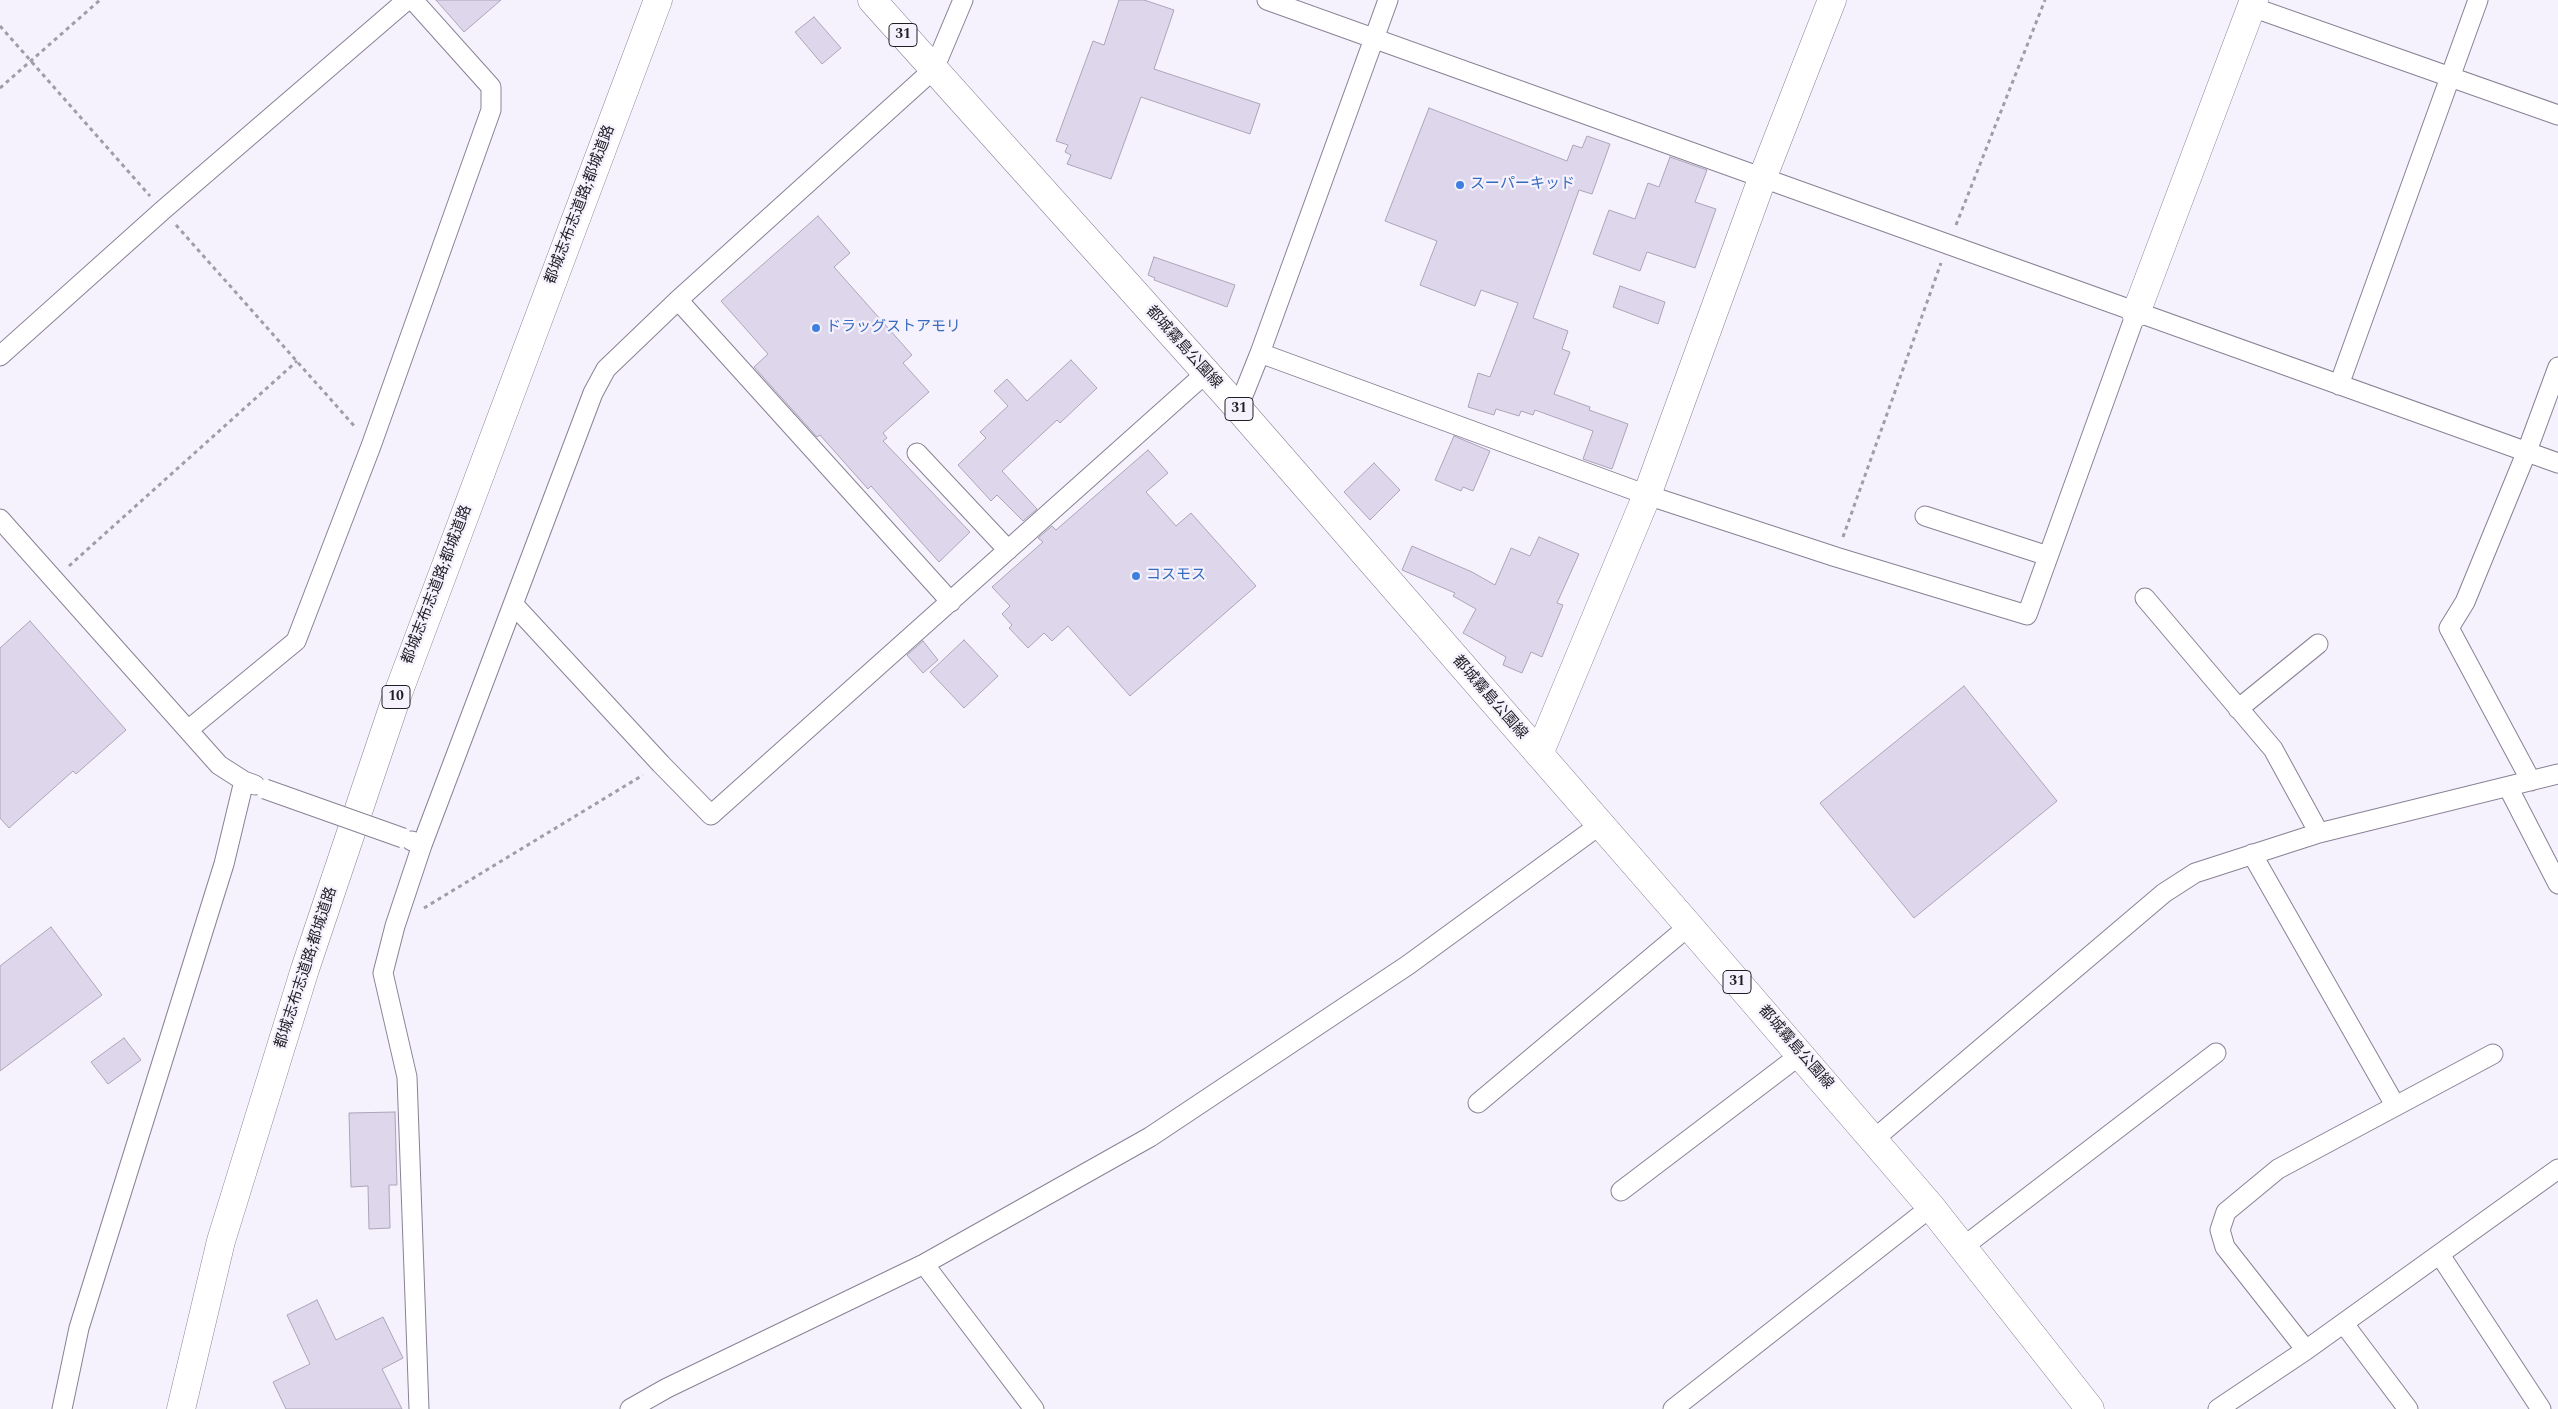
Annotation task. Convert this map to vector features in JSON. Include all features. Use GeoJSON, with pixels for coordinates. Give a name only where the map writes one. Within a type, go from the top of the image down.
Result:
{"type":"FeatureCollection","features":[{"type":"Feature","properties":{"kind":"main road","name":"都城志布志道路;都城道路"},"geometry":{"type":"LineString","coordinates":[[181,1409],[221,1240],[305,969],[394,705],[658,0]]}},
{"type":"Feature","properties":{"kind":"main road","name":"都城霧島公園線"},"geometry":{"type":"LineString","coordinates":[[872,0],[1238,408],[1601,824],[1931,1207],[2090,1409]]}},
{"type":"Feature","properties":{"kind":"main road"},"geometry":{"type":"LineString","coordinates":[[1538,754],[1647,495],[1762,179],[1832,0]]}},
{"type":"Feature","properties":{"kind":"main road"},"geometry":{"type":"LineString","coordinates":[[2136,313],[2253,3]]}},
{"type":"Feature","properties":{"kind":"street"},"geometry":{"type":"LineString","coordinates":[[0,356],[163,210],[407,0]]}},
{"type":"Feature","properties":{"kind":"street"},"geometry":{"type":"LineString","coordinates":[[188,730],[296,641],[371,446],[491,110],[491,87],[413,0]]}},
{"type":"Feature","properties":{"kind":"street"},"geometry":{"type":"LineString","coordinates":[[419,1409],[407,1077],[383,973],[394,926],[422,845],[597,385],[606,370],[678,300],[934,69],[963,0]]}},
{"type":"Feature","properties":{"kind":"street"},"geometry":{"type":"LineString","coordinates":[[1266,0],[1947,246],[2558,463]]}},
{"type":"Feature","properties":{"kind":"street"},"geometry":{"type":"LineString","coordinates":[[1238,408],[1260,353],[1388,0]]}},
{"type":"Feature","properties":{"kind":"street"},"geometry":{"type":"LineString","coordinates":[[2339,385],[2478,0]]}},
{"type":"Feature","properties":{"kind":"street"},"geometry":{"type":"LineString","coordinates":[[2253,3],[2450,78],[2558,115]]}},
{"type":"Feature","properties":{"kind":"street"},"geometry":{"type":"LineString","coordinates":[[678,300],[951,602]]}},
{"type":"Feature","properties":{"kind":"street"},"geometry":{"type":"LineString","coordinates":[[1260,353],[1647,495],[1836,557],[2026,615],[2136,313]]}},
{"type":"Feature","properties":{"kind":"street"},"geometry":{"type":"LineString","coordinates":[[514,605],[660,764],[711,815],[1206,373]]}},
{"type":"Feature","properties":{"kind":"street"},"geometry":{"type":"LineString","coordinates":[[2531,781],[2449,628],[2465,602],[2557,376]]}},
{"type":"Feature","properties":{"kind":"street"},"geometry":{"type":"LineString","coordinates":[[917,453],[1008,550]]}},
{"type":"Feature","properties":{"kind":"street"},"geometry":{"type":"LineString","coordinates":[[1925,516],[2048,556]]}},
{"type":"Feature","properties":{"kind":"street"},"geometry":{"type":"LineString","coordinates":[[0,519],[219,765],[244,781],[422,845]]}},
{"type":"Feature","properties":{"kind":"street"},"geometry":{"type":"LineString","coordinates":[[2145,598],[2272,749],[2318,833]]}},
{"type":"Feature","properties":{"kind":"street"},"geometry":{"type":"LineString","coordinates":[[2238,709],[2318,644]]}},
{"type":"Feature","properties":{"kind":"street"},"geometry":{"type":"LineString","coordinates":[[1873,1140],[2164,893],[2195,874],[2318,833],[2558,774]]}},
{"type":"Feature","properties":{"kind":"street"},"geometry":{"type":"LineString","coordinates":[[62,1409],[79,1328],[224,864],[244,781]]}},
{"type":"Feature","properties":{"kind":"street"},"geometry":{"type":"LineString","coordinates":[[2508,787],[2558,884]]}},
{"type":"Feature","properties":{"kind":"street"},"geometry":{"type":"LineString","coordinates":[[630,1409],[676,1384],[924,1264],[1150,1137],[1408,965],[1601,824]]}},
{"type":"Feature","properties":{"kind":"street"},"geometry":{"type":"LineString","coordinates":[[2252,854],[2395,1105]]}},
{"type":"Feature","properties":{"kind":"street"},"geometry":{"type":"LineString","coordinates":[[1478,1104],[1689,926]]}},
{"type":"Feature","properties":{"kind":"street"},"geometry":{"type":"LineString","coordinates":[[1963,1247],[2216,1053]]}},
{"type":"Feature","properties":{"kind":"street"},"geometry":{"type":"LineString","coordinates":[[2306,1350],[2225,1247],[2220,1230],[2226,1212],[2278,1169],[2493,1054]]}},
{"type":"Feature","properties":{"kind":"street"},"geometry":{"type":"LineString","coordinates":[[1621,1192],[1800,1055]]}},
{"type":"Feature","properties":{"kind":"street"},"geometry":{"type":"LineString","coordinates":[[2218,1409],[2344,1324],[2558,1169]]}},
{"type":"Feature","properties":{"kind":"street"},"geometry":{"type":"LineString","coordinates":[[1673,1409],[1931,1207]]}},
{"type":"Feature","properties":{"kind":"street"},"geometry":{"type":"LineString","coordinates":[[2440,1255],[2541,1409]]}},
{"type":"Feature","properties":{"kind":"street"},"geometry":{"type":"LineString","coordinates":[[924,1264],[1034,1409]]}},
{"type":"Feature","properties":{"kind":"street"},"geometry":{"type":"LineString","coordinates":[[2344,1324],[2408,1409]]}},
{"type":"Feature","properties":{"kind":"path"},"geometry":{"type":"LineString","coordinates":[[0,88],[100,0]]}},
{"type":"Feature","properties":{"kind":"path"},"geometry":{"type":"LineString","coordinates":[[1836,557],[1947,246],[2045,0]]}},
{"type":"Feature","properties":{"kind":"path"},"geometry":{"type":"LineString","coordinates":[[0,26],[371,446]]}},
{"type":"Feature","properties":{"kind":"path"},"geometry":{"type":"LineString","coordinates":[[54,579],[297,361]]}},
{"type":"Feature","properties":{"kind":"path"},"geometry":{"type":"LineString","coordinates":[[394,926],[660,764]]}},
{"type":"Feature","properties":{"kind":"building"},"geometry":{"type":"Polygon","coordinates":[[[436,0],[501,0],[464,32],[436,0]]]}},
{"type":"Feature","properties":{"kind":"building"},"geometry":{"type":"Polygon","coordinates":[[[1119,0],[1144,0],[1174,10],[1154,69],[1260,104],[1250,134],[1141,97],[1111,179],[1067,164],[1071,155],[1065,152],[1068,145],[1056,141],[1093,41],[1104,45],[1119,0]]]}},
{"type":"Feature","properties":{"kind":"building"},"geometry":{"type":"Polygon","coordinates":[[[814,17],[841,48],[822,64],[795,32],[814,17]]]}},
{"type":"Feature","properties":{"kind":"building"},"geometry":{"type":"Polygon","coordinates":[[[1429,108],[1567,161],[1573,145],[1582,148],[1587,136],[1610,144],[1592,194],[1579,190],[1533,318],[1568,331],[1562,349],[1570,352],[1554,394],[1590,407],[1589,410],[1628,424],[1612,469],[1583,459],[1593,431],[1535,410],[1533,415],[1521,411],[1519,416],[1496,409],[1494,415],[1468,407],[1478,373],[1490,377],[1518,303],[1481,290],[1475,306],[1420,285],[1437,241],[1385,221],[1429,108]]]}},
{"type":"Feature","properties":{"kind":"building"},"geometry":{"type":"Polygon","coordinates":[[[1670,157],[1707,170],[1695,202],[1716,209],[1695,268],[1647,252],[1640,271],[1593,254],[1609,210],[1635,219],[1648,183],[1659,187],[1670,157]]]}},
{"type":"Feature","properties":{"kind":"building","name":"ドラッグストアモリ"},"geometry":{"type":"Polygon","coordinates":[[[818,216],[850,253],[834,267],[912,355],[903,363],[929,392],[883,433],[887,438],[883,441],[970,532],[939,562],[871,486],[868,489],[820,435],[817,437],[754,367],[768,354],[721,301],[818,216]]]}},
{"type":"Feature","properties":{"kind":"building"},"geometry":{"type":"Polygon","coordinates":[[[1154,257],[1235,285],[1227,307],[1154,280],[1155,278],[1148,275],[1154,257]]]}},
{"type":"Feature","properties":{"kind":"building"},"geometry":{"type":"Polygon","coordinates":[[[1620,286],[1665,302],[1658,324],[1613,307],[1620,286]]]}},
{"type":"Feature","properties":{"kind":"building"},"geometry":{"type":"Polygon","coordinates":[[[1071,360],[1097,388],[1060,423],[1057,420],[1002,471],[1037,509],[1023,521],[997,495],[991,501],[958,465],[986,438],[980,432],[1008,406],[994,391],[1007,379],[1027,401],[1071,360]]]}},
{"type":"Feature","properties":{"kind":"building"},"geometry":{"type":"Polygon","coordinates":[[[1454,436],[1490,451],[1473,491],[1463,487],[1461,491],[1435,480],[1454,436]]]}},
{"type":"Feature","properties":{"kind":"building","name":"コスモス"},"geometry":{"type":"Polygon","coordinates":[[[1148,450],[1168,473],[1146,492],[1176,526],[1191,513],[1256,586],[1130,696],[1068,626],[1052,641],[1044,633],[1028,648],[1009,628],[1012,625],[1002,614],[1010,606],[992,587],[1043,542],[1038,538],[1052,526],[1056,530],[1148,450]]]}},
{"type":"Feature","properties":{"kind":"building"},"geometry":{"type":"Polygon","coordinates":[[[1374,463],[1400,490],[1370,520],[1344,492],[1374,463]]]}},
{"type":"Feature","properties":{"kind":"building"},"geometry":{"type":"Polygon","coordinates":[[[1539,537],[1579,554],[1557,603],[1563,605],[1542,657],[1531,652],[1522,673],[1503,665],[1506,657],[1463,633],[1476,609],[1453,596],[1455,593],[1402,570],[1412,546],[1472,572],[1495,585],[1511,548],[1530,556],[1539,537]]]}},
{"type":"Feature","properties":{"kind":"building"},"geometry":{"type":"Polygon","coordinates":[[[30,621],[126,730],[76,774],[73,771],[9,828],[0,818],[0,648],[30,621]]]}},
{"type":"Feature","properties":{"kind":"building"},"geometry":{"type":"Polygon","coordinates":[[[964,640],[998,676],[964,708],[930,672],[964,640]]]}},
{"type":"Feature","properties":{"kind":"building"},"geometry":{"type":"Polygon","coordinates":[[[923,641],[938,660],[923,673],[907,655],[923,641]]]}},
{"type":"Feature","properties":{"kind":"building"},"geometry":{"type":"Polygon","coordinates":[[[1964,686],[2057,801],[1914,918],[1820,803],[1964,686]]]}},
{"type":"Feature","properties":{"kind":"building"},"geometry":{"type":"Polygon","coordinates":[[[51,927],[102,995],[0,1071],[0,966],[51,927]]]}},
{"type":"Feature","properties":{"kind":"building"},"geometry":{"type":"Polygon","coordinates":[[[124,1038],[141,1060],[108,1084],[91,1062],[124,1038]]]}},
{"type":"Feature","properties":{"kind":"building"},"geometry":{"type":"Polygon","coordinates":[[[395,1112],[397,1185],[389,1185],[390,1228],[369,1229],[368,1186],[351,1187],[349,1113],[395,1112]]]}},
{"type":"Feature","properties":{"kind":"building"},"geometry":{"type":"Polygon","coordinates":[[[317,1300],[336,1340],[383,1317],[403,1358],[382,1369],[402,1409],[286,1409],[273,1382],[310,1364],[287,1315],[317,1300]]]}},
{"type":"Feature","properties":{"kind":"place","name":"スーパーキッド"},"geometry":{"type":"Point","coordinates":[1460,185]}},
{"type":"Feature","properties":{"kind":"place","name":"ドラッグストアモリ"},"geometry":{"type":"Point","coordinates":[816,328]}},
{"type":"Feature","properties":{"kind":"place","name":"コスモス"},"geometry":{"type":"Point","coordinates":[1136,576]}}]}
